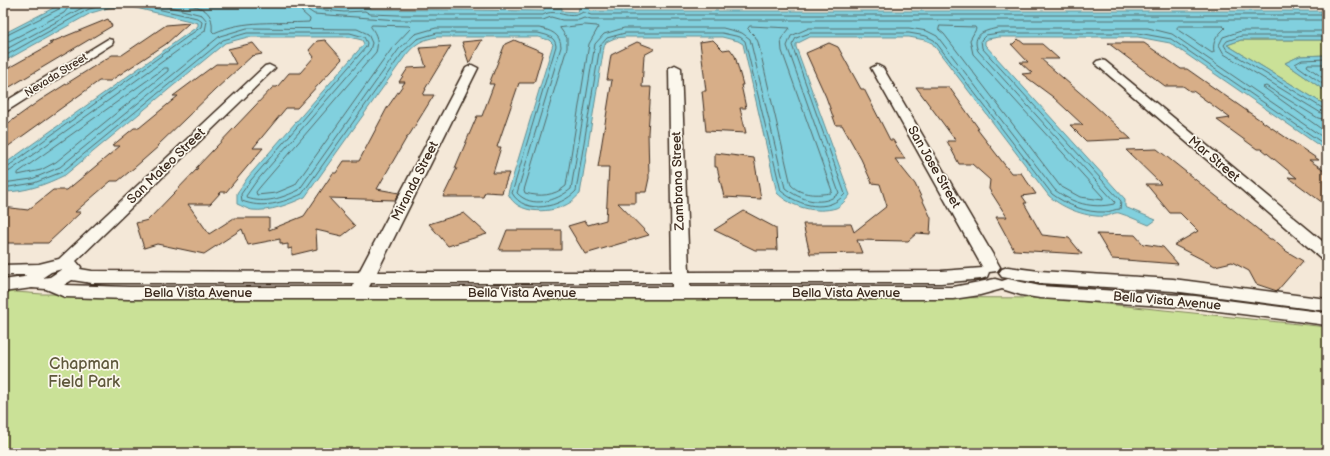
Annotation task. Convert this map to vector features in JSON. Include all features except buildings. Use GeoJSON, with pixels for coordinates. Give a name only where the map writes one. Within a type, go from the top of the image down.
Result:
{"type":"FeatureCollection","features":[{"type":"Feature","properties":{"kind":"street","name":"Nevada Street"},"geometry":{"type":"LineString","coordinates":[[3,108],[108,42]]}},
{"type":"Feature","properties":{"kind":"street","name":"Mar Street"},"geometry":{"type":"LineString","coordinates":[[1101,63],[1327,254]]}},
{"type":"Feature","properties":{"kind":"street","name":"San Mateo Street"},"geometry":{"type":"LineString","coordinates":[[67,268],[269,68]]}},
{"type":"Feature","properties":{"kind":"street","name":"Miranda Street"},"geometry":{"type":"LineString","coordinates":[[361,286],[472,68]]}},
{"type":"Feature","properties":{"kind":"street","name":"Zambrana Street"},"geometry":{"type":"LineString","coordinates":[[675,68],[681,285]]}},
{"type":"Feature","properties":{"kind":"street","name":"San Jose Street"},"geometry":{"type":"LineString","coordinates":[[877,68],[986,270]]}},
{"type":"Feature","properties":{"kind":"street","name":"Bella Vista Avenue"},"geometry":{"type":"LineString","coordinates":[[3,286],[42,278],[54,265],[67,268],[85,276],[361,286]]}},
{"type":"Feature","properties":{"kind":"street","name":"Bella Vista Avenue"},"geometry":{"type":"LineString","coordinates":[[3,270],[42,278],[57,289],[92,292],[361,286],[681,285],[941,277],[1000,268],[1004,281],[1021,289],[1040,292],[1195,302],[1327,320]]}},
{"type":"Feature","properties":{"kind":"street","name":"Bella Vista Avenue"},"geometry":{"type":"LineString","coordinates":[[681,285],[953,293],[980,289],[1004,281],[1039,277],[1174,285],[1327,305]]}},
{"type":"Feature","properties":{"kind":"green space"},"geometry":{"type":"Polygon","coordinates":[[[1241,40],[1327,40],[1327,55],[1300,56],[1285,63],[1327,92],[1327,106],[1227,45],[1241,40]]]}},
{"type":"Feature","properties":{"kind":"green space","name":"Chapman Field Park"},"geometry":{"type":"Polygon","coordinates":[[[3,291],[42,294],[1049,298],[1327,327],[1327,453],[3,453],[3,291]]]}},
{"type":"Feature","properties":{"kind":"water"},"geometry":{"type":"Polygon","coordinates":[[[63,3],[297,3],[344,8],[371,7],[369,9],[543,11],[545,8],[562,8],[562,11],[578,12],[579,8],[589,8],[590,11],[1327,11],[1327,40],[1241,40],[1227,45],[1327,106],[1327,151],[1170,43],[1138,37],[999,37],[988,39],[985,41],[985,45],[1125,199],[1125,207],[1156,220],[1149,225],[1119,213],[1114,213],[1107,216],[1092,216],[1069,209],[1049,196],[932,43],[909,37],[810,37],[796,44],[796,47],[850,195],[836,208],[828,210],[812,210],[789,202],[777,193],[743,44],[738,41],[722,37],[625,37],[615,38],[606,42],[604,47],[580,194],[564,206],[555,209],[536,211],[519,206],[512,200],[508,193],[553,44],[549,40],[538,37],[437,37],[427,39],[419,43],[406,55],[305,197],[273,209],[252,210],[237,204],[237,193],[248,177],[364,44],[362,40],[350,37],[248,37],[225,43],[65,175],[35,187],[19,191],[3,192],[3,165],[198,26],[198,23],[128,6],[108,8],[91,13],[3,62],[3,34],[63,3]]]}},
{"type":"Feature","properties":{"kind":"water"},"geometry":{"type":"Polygon","coordinates":[[[1327,55],[1327,92],[1285,63],[1300,56],[1327,55]]]}}]}
